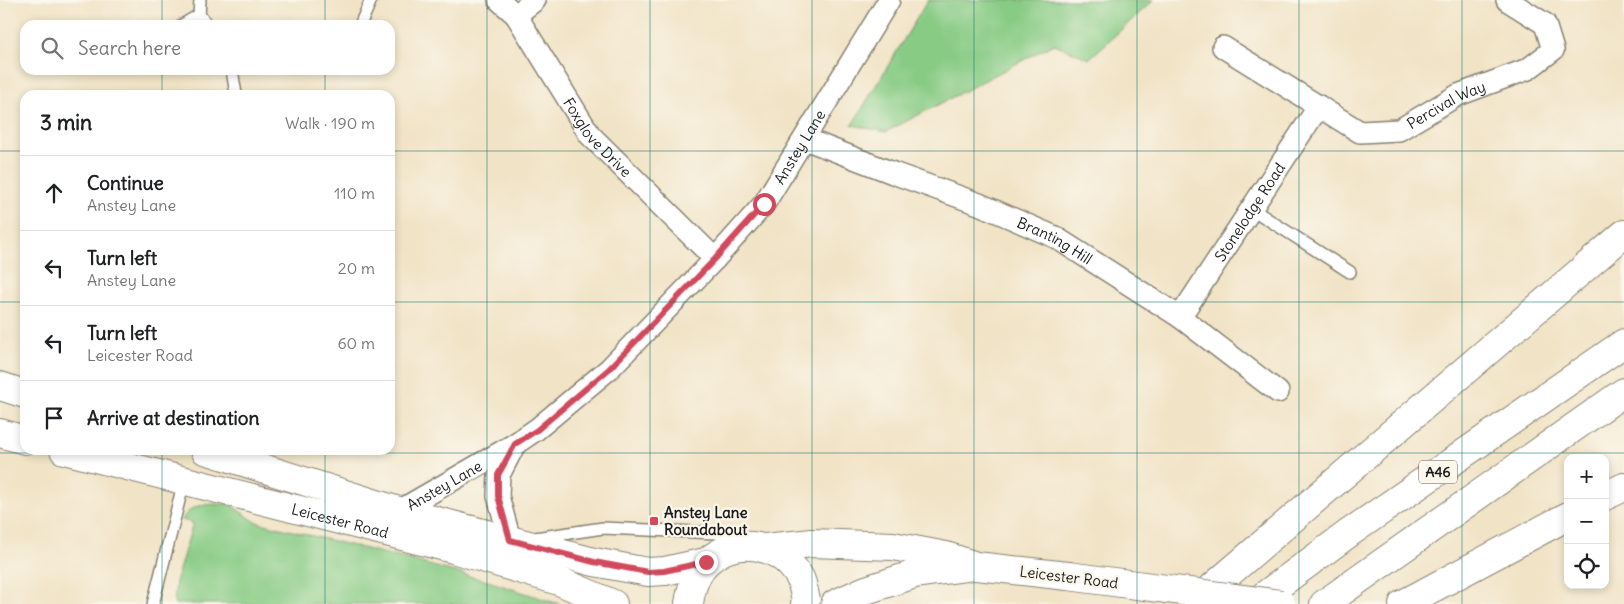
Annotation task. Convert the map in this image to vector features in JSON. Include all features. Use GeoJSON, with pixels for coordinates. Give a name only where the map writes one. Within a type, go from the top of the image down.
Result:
{"type":"FeatureCollection","features":[{"type":"Feature","properties":{"kind":"main road"},"geometry":{"type":"LineString","coordinates":[[1194,604],[1624,234]]}},
{"type":"Feature","properties":{"kind":"main road","name":"A46"},"geometry":{"type":"LineString","coordinates":[[1253,604],[1349,533],[1624,343]]}},
{"type":"Feature","properties":{"kind":"main road"},"geometry":{"type":"LineString","coordinates":[[0,386],[20,392]]}},
{"type":"Feature","properties":{"kind":"main road","name":"A46"},"geometry":{"type":"LineString","coordinates":[[1324,604],[1624,392]]}},
{"type":"Feature","properties":{"kind":"main road"},"geometry":{"type":"LineString","coordinates":[[0,434],[20,439]]}},
{"type":"Feature","properties":{"kind":"main road","name":"Leicester Road"},"geometry":{"type":"LineString","coordinates":[[83,455],[453,549],[559,581],[613,604]]}},
{"type":"Feature","properties":{"kind":"main road","name":"Leicester Road"},"geometry":{"type":"LineString","coordinates":[[221,455],[399,511],[594,562],[648,572],[664,571],[706,562],[723,550],[755,546],[812,542],[893,546],[946,556],[976,566],[1281,604]]}},
{"type":"Feature","properties":{"kind":"main road"},"geometry":{"type":"LineString","coordinates":[[1609,494],[1624,487]]}},
{"type":"Feature","properties":{"kind":"main road"},"geometry":{"type":"LineString","coordinates":[[1403,604],[1564,518]]}},
{"type":"Feature","properties":{"kind":"main road"},"geometry":{"type":"LineString","coordinates":[[755,546],[786,560],[800,579],[806,600],[805,604]]}},
{"type":"Feature","properties":{"kind":"main road"},"geometry":{"type":"LineString","coordinates":[[689,604],[694,580],[706,562]]}},
{"type":"Feature","properties":{"kind":"main road","name":"Leicester Road"},"geometry":{"type":"LineString","coordinates":[[836,604],[866,590],[915,574],[976,566]]}},
{"type":"Feature","properties":{"kind":"street","name":"Foxglove Drive"},"geometry":{"type":"LineString","coordinates":[[499,0],[516,14],[590,135],[715,259]]}},
{"type":"Feature","properties":{"kind":"street"},"geometry":{"type":"LineString","coordinates":[[516,14],[535,0]]}},
{"type":"Feature","properties":{"kind":"street","name":"Anstey Lane"},"geometry":{"type":"LineString","coordinates":[[399,511],[537,430],[609,369],[715,259],[764,204],[889,0]]}},
{"type":"Feature","properties":{"kind":"street","name":"Percival Way"},"geometry":{"type":"LineString","coordinates":[[1223,47],[1360,132],[1399,130],[1458,95],[1528,69],[1553,50],[1544,24],[1506,0]]}},
{"type":"Feature","properties":{"kind":"street","name":"Stonelodge Road"},"geometry":{"type":"LineString","coordinates":[[1180,317],[1319,106]]}},
{"type":"Feature","properties":{"kind":"street","name":"Branting Hill"},"geometry":{"type":"LineString","coordinates":[[805,139],[979,204],[1055,237],[1180,317],[1278,392]]}},
{"type":"Feature","properties":{"kind":"street","name":"Anstey Lane"},"geometry":{"type":"LineString","coordinates":[[513,541],[498,496],[498,475],[515,444]]}},
{"type":"Feature","properties":{"kind":"lane"},"geometry":{"type":"LineString","coordinates":[[200,0],[199,15],[204,20]]}},
{"type":"Feature","properties":{"kind":"lane"},"geometry":{"type":"LineString","coordinates":[[362,20],[371,0]]}},
{"type":"Feature","properties":{"kind":"lane"},"geometry":{"type":"LineString","coordinates":[[190,20],[199,15]]}},
{"type":"Feature","properties":{"kind":"lane"},"geometry":{"type":"LineString","coordinates":[[233,75],[235,90]]}},
{"type":"Feature","properties":{"kind":"lane"},"geometry":{"type":"LineString","coordinates":[[1252,209],[1350,272]]}},
{"type":"Feature","properties":{"kind":"lane"},"geometry":{"type":"LineString","coordinates":[[153,604],[184,481]]}},
{"type":"Feature","properties":{"kind":"lane"},"geometry":{"type":"LineString","coordinates":[[513,541],[603,528],[717,533],[755,546]]}},
{"type":"Feature","properties":{"kind":"green space"},"geometry":{"type":"Polygon","coordinates":[[[928,0],[1154,0],[1089,59],[1054,44],[886,132],[852,125],[928,0]]]}},
{"type":"Feature","properties":{"kind":"green space"},"geometry":{"type":"Polygon","coordinates":[[[208,504],[229,504],[256,522],[407,559],[491,582],[559,604],[174,604],[176,580],[193,523],[182,520],[186,514],[196,507],[208,504]]]}},
{"type":"Feature","properties":{"kind":"place","name":"Anstey Lane Roundabout"},"geometry":{"type":"Point","coordinates":[654,521]}},
{"type":"Feature","properties":{"kind":"route"},"geometry":{"type":"LineString","coordinates":[[706,562],[664,571],[648,572],[594,562],[510,540],[498,496],[498,475],[515,444],[537,430],[609,369],[715,259],[764,204]]}}]}
